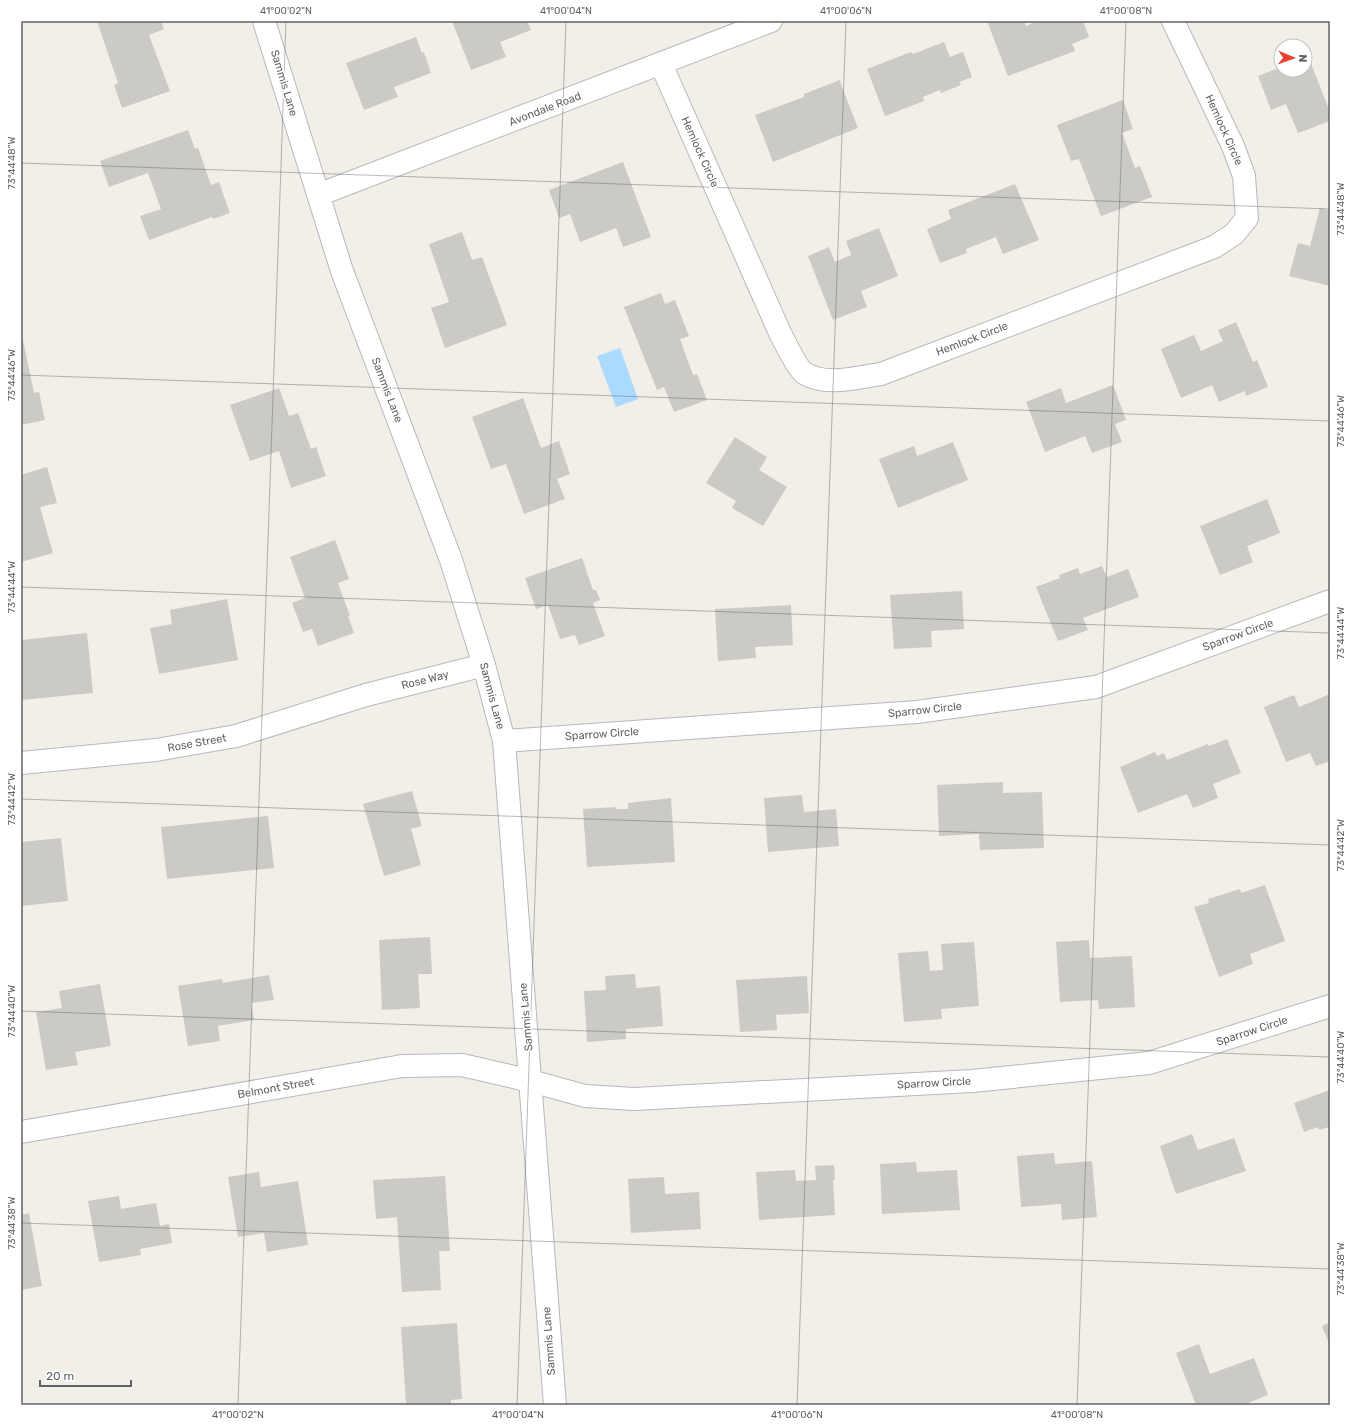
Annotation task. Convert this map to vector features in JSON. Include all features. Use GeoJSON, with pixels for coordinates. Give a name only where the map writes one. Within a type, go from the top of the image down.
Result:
{"type":"FeatureCollection","features":[{"type":"Feature","properties":{"kind":"street","name":"Sammis Lane"},"geometry":{"type":"LineString","coordinates":[[264,21],[342,271],[451,560],[484,665],[504,741],[555,1405]]}},
{"type":"Feature","properties":{"kind":"street","name":"Avondale Road"},"geometry":{"type":"LineString","coordinates":[[318,196],[771,21]]}},
{"type":"Feature","properties":{"kind":"street","name":"Hemlock Circle"},"geometry":{"type":"LineString","coordinates":[[661,64],[780,333],[803,372],[821,380],[832,380],[881,374],[1214,247],[1234,234],[1247,218],[1244,176],[1233,146],[1173,21]]}},
{"type":"Feature","properties":{"kind":"street","name":"Sparrow Circle"},"geometry":{"type":"LineString","coordinates":[[504,741],[918,712],[1096,687],[1330,601]]}},
{"type":"Feature","properties":{"kind":"street","name":"Rose Way"},"geometry":{"type":"LineString","coordinates":[[366,695],[484,665]]}},
{"type":"Feature","properties":{"kind":"street","name":"Rose Street"},"geometry":{"type":"LineString","coordinates":[[21,763],[156,750],[236,736],[366,695]]}},
{"type":"Feature","properties":{"kind":"street","name":"Sparrow Circle"},"geometry":{"type":"LineString","coordinates":[[531,1081],[585,1096],[634,1099],[972,1081],[1149,1064],[1330,1006]]}},
{"type":"Feature","properties":{"kind":"street","name":"Belmont Street"},"geometry":{"type":"LineString","coordinates":[[21,1132],[402,1066],[462,1065],[531,1081]]}},
{"type":"Feature","properties":{"kind":"water"},"geometry":{"type":"Polygon","coordinates":[[[620,348],[638,399],[616,407],[597,356],[620,348]]]}},
{"type":"Feature","properties":{"kind":"building"},"geometry":{"type":"Polygon","coordinates":[[[97,21],[161,21],[164,29],[149,35],[170,91],[122,108],[114,85],[118,83],[97,21]]]}},
{"type":"Feature","properties":{"kind":"building"},"geometry":{"type":"Polygon","coordinates":[[[452,21],[527,21],[531,30],[500,42],[506,57],[471,70],[452,21]]]}},
{"type":"Feature","properties":{"kind":"building"},"geometry":{"type":"Polygon","coordinates":[[[987,21],[1024,21],[1026,26],[1038,21],[1083,21],[1089,37],[1072,44],[1075,51],[1008,76],[987,21]]]}},
{"type":"Feature","properties":{"kind":"building"},"geometry":{"type":"Polygon","coordinates":[[[416,37],[422,53],[424,52],[431,73],[394,87],[398,97],[364,110],[346,63],[416,37]]]}},
{"type":"Feature","properties":{"kind":"building"},"geometry":{"type":"Polygon","coordinates":[[[944,42],[950,57],[963,52],[972,77],[959,82],[961,85],[941,93],[940,90],[923,97],[924,101],[885,116],[867,69],[911,52],[913,54],[944,42]]]}},
{"type":"Feature","properties":{"kind":"building"},"geometry":{"type":"Polygon","coordinates":[[[1313,69],[1330,112],[1330,121],[1298,133],[1286,104],[1271,110],[1258,76],[1273,70],[1273,78],[1313,78],[1313,69]]]}},
{"type":"Feature","properties":{"kind":"building"},"geometry":{"type":"Polygon","coordinates":[[[840,80],[858,128],[773,162],[755,115],[804,97],[804,94],[840,80]]]}},
{"type":"Feature","properties":{"kind":"building"},"geometry":{"type":"Polygon","coordinates":[[[1123,100],[1133,129],[1122,133],[1135,168],[1140,166],[1152,197],[1101,216],[1079,159],[1071,161],[1057,125],[1123,100]]]}},
{"type":"Feature","properties":{"kind":"building"},"geometry":{"type":"Polygon","coordinates":[[[188,130],[195,149],[198,148],[211,185],[219,182],[230,213],[213,219],[212,217],[149,240],[140,216],[161,209],[148,173],[109,187],[100,161],[188,130]]]}},
{"type":"Feature","properties":{"kind":"building"},"geometry":{"type":"Polygon","coordinates":[[[623,162],[651,237],[623,247],[616,228],[580,242],[570,214],[559,218],[549,190],[623,162]]]}},
{"type":"Feature","properties":{"kind":"building"},"geometry":{"type":"Polygon","coordinates":[[[1015,184],[1039,240],[1003,254],[996,237],[966,249],[967,253],[940,263],[927,229],[951,219],[948,210],[1015,184]]]}},
{"type":"Feature","properties":{"kind":"building"},"geometry":{"type":"Polygon","coordinates":[[[1320,208],[1330,211],[1330,286],[1289,276],[1298,243],[1310,246],[1320,208]]]}},
{"type":"Feature","properties":{"kind":"building"},"geometry":{"type":"Polygon","coordinates":[[[879,228],[898,276],[861,291],[867,307],[833,320],[808,256],[829,247],[835,262],[851,255],[846,241],[879,228]]]}},
{"type":"Feature","properties":{"kind":"building"},"geometry":{"type":"Polygon","coordinates":[[[462,232],[472,260],[482,257],[507,325],[445,348],[431,308],[449,302],[429,244],[462,232]]]}},
{"type":"Feature","properties":{"kind":"building"},"geometry":{"type":"Polygon","coordinates":[[[661,293],[665,304],[675,300],[689,336],[680,339],[693,375],[697,374],[707,400],[674,412],[664,387],[657,390],[624,307],[661,293]]]}},
{"type":"Feature","properties":{"kind":"building"},"geometry":{"type":"Polygon","coordinates":[[[1236,322],[1253,362],[1257,360],[1268,387],[1246,396],[1245,391],[1219,402],[1212,385],[1181,398],[1161,349],[1194,335],[1201,351],[1223,341],[1218,330],[1236,322]]]}},
{"type":"Feature","properties":{"kind":"building"},"geometry":{"type":"Polygon","coordinates":[[[21,340],[23,340],[34,393],[39,392],[45,420],[21,425],[21,340]]]}},
{"type":"Feature","properties":{"kind":"building"},"geometry":{"type":"Polygon","coordinates":[[[1113,385],[1126,420],[1115,424],[1122,442],[1092,453],[1085,436],[1045,452],[1026,402],[1061,388],[1066,403],[1113,385]]]}},
{"type":"Feature","properties":{"kind":"building"},"geometry":{"type":"Polygon","coordinates":[[[279,388],[289,416],[298,413],[311,449],[316,447],[326,476],[291,488],[279,451],[250,461],[230,405],[279,388]]]}},
{"type":"Feature","properties":{"kind":"building"},"geometry":{"type":"Polygon","coordinates":[[[523,398],[541,448],[559,441],[570,474],[557,479],[565,499],[524,514],[506,464],[491,469],[472,417],[523,398]]]}},
{"type":"Feature","properties":{"kind":"building"},"geometry":{"type":"Polygon","coordinates":[[[735,437],[767,457],[759,470],[787,487],[763,526],[732,508],[736,501],[706,483],[735,437]]]}},
{"type":"Feature","properties":{"kind":"building"},"geometry":{"type":"Polygon","coordinates":[[[953,442],[968,480],[898,508],[879,459],[914,446],[917,456],[953,442]]]}},
{"type":"Feature","properties":{"kind":"building"},"geometry":{"type":"Polygon","coordinates":[[[47,467],[57,503],[40,507],[53,553],[21,562],[21,475],[47,467]]]}},
{"type":"Feature","properties":{"kind":"building"},"geometry":{"type":"Polygon","coordinates":[[[1267,499],[1280,533],[1247,546],[1253,562],[1220,575],[1200,526],[1267,499]]]}},
{"type":"Feature","properties":{"kind":"building"},"geometry":{"type":"Polygon","coordinates":[[[335,540],[349,579],[338,583],[350,616],[348,616],[354,633],[318,646],[312,629],[303,632],[292,603],[305,598],[290,557],[335,540]]]}},
{"type":"Feature","properties":{"kind":"building"},"geometry":{"type":"Polygon","coordinates":[[[582,558],[593,590],[596,590],[600,600],[593,603],[605,636],[579,645],[575,635],[560,639],[548,605],[536,609],[525,578],[582,558]]]}},
{"type":"Feature","properties":{"kind":"building"},"geometry":{"type":"Polygon","coordinates":[[[1102,566],[1107,577],[1128,569],[1139,597],[1083,618],[1088,630],[1058,641],[1036,587],[1060,578],[1059,575],[1078,568],[1080,574],[1102,566]]]}},
{"type":"Feature","properties":{"kind":"building"},"geometry":{"type":"Polygon","coordinates":[[[962,591],[964,629],[931,631],[932,647],[894,649],[890,595],[962,591]]]}},
{"type":"Feature","properties":{"kind":"building"},"geometry":{"type":"Polygon","coordinates":[[[227,599],[238,660],[159,674],[150,628],[172,624],[170,610],[227,599]]]}},
{"type":"Feature","properties":{"kind":"building"},"geometry":{"type":"Polygon","coordinates":[[[791,605],[793,645],[755,647],[756,658],[718,661],[715,609],[791,605]]]}},
{"type":"Feature","properties":{"kind":"building"},"geometry":{"type":"Polygon","coordinates":[[[87,633],[93,693],[21,700],[21,640],[87,633]]]}},
{"type":"Feature","properties":{"kind":"building"},"geometry":{"type":"Polygon","coordinates":[[[1330,694],[1330,761],[1316,766],[1310,753],[1286,762],[1264,707],[1294,695],[1299,707],[1330,694]]]}},
{"type":"Feature","properties":{"kind":"building"},"geometry":{"type":"Polygon","coordinates":[[[1227,739],[1241,773],[1213,784],[1218,798],[1193,808],[1187,794],[1138,813],[1120,767],[1155,752],[1157,756],[1164,753],[1167,760],[1208,744],[1209,746],[1227,739]]]}},
{"type":"Feature","properties":{"kind":"building"},"geometry":{"type":"Polygon","coordinates":[[[1003,782],[1003,793],[1042,792],[1044,848],[980,850],[979,834],[939,836],[937,785],[1003,782]]]}},
{"type":"Feature","properties":{"kind":"building"},"geometry":{"type":"Polygon","coordinates":[[[412,791],[422,826],[411,829],[421,865],[384,876],[363,804],[412,791]]]}},
{"type":"Feature","properties":{"kind":"building"},"geometry":{"type":"Polygon","coordinates":[[[802,795],[804,812],[836,809],[839,846],[768,852],[764,798],[802,795]]]}},
{"type":"Feature","properties":{"kind":"building"},"geometry":{"type":"Polygon","coordinates":[[[671,798],[675,862],[587,867],[583,809],[616,807],[616,809],[628,809],[628,803],[671,798]]]}},
{"type":"Feature","properties":{"kind":"building"},"geometry":{"type":"Polygon","coordinates":[[[268,816],[274,868],[167,879],[161,827],[268,816]]]}},
{"type":"Feature","properties":{"kind":"building"},"geometry":{"type":"Polygon","coordinates":[[[61,838],[68,901],[21,906],[21,842],[61,838]]]}},
{"type":"Feature","properties":{"kind":"building"},"geometry":{"type":"Polygon","coordinates":[[[1265,885],[1285,941],[1250,954],[1253,964],[1219,977],[1194,907],[1209,903],[1208,899],[1240,889],[1241,893],[1265,885]]]}},
{"type":"Feature","properties":{"kind":"building"},"geometry":{"type":"Polygon","coordinates":[[[430,937],[432,974],[418,974],[420,1008],[382,1010],[379,940],[430,937]]]}},
{"type":"Feature","properties":{"kind":"building"},"geometry":{"type":"Polygon","coordinates":[[[1089,940],[1090,958],[1132,956],[1135,1007],[1099,1009],[1098,1000],[1060,1002],[1056,942],[1089,940]]]}},
{"type":"Feature","properties":{"kind":"building"},"geometry":{"type":"Polygon","coordinates":[[[974,942],[979,1006],[941,1009],[942,1019],[904,1022],[898,953],[928,951],[930,971],[943,970],[941,944],[974,942]]]}},
{"type":"Feature","properties":{"kind":"building"},"geometry":{"type":"Polygon","coordinates":[[[635,974],[636,988],[660,986],[663,1026],[626,1029],[626,1039],[587,1042],[584,991],[606,990],[605,976],[635,974]]]}},
{"type":"Feature","properties":{"kind":"building"},"geometry":{"type":"Polygon","coordinates":[[[269,975],[274,1000],[251,1003],[254,1020],[218,1026],[220,1041],[188,1046],[178,986],[222,979],[223,983],[269,975]]]}},
{"type":"Feature","properties":{"kind":"building"},"geometry":{"type":"Polygon","coordinates":[[[807,976],[809,1013],[776,1015],[777,1030],[740,1032],[736,980],[807,976]]]}},
{"type":"Feature","properties":{"kind":"building"},"geometry":{"type":"Polygon","coordinates":[[[100,984],[111,1046],[75,1052],[78,1065],[46,1070],[36,1012],[62,1008],[59,991],[100,984]]]}},
{"type":"Feature","properties":{"kind":"building"},"geometry":{"type":"Polygon","coordinates":[[[1330,1090],[1330,1129],[1329,1127],[1319,1130],[1318,1127],[1304,1132],[1294,1103],[1330,1090]]]}},
{"type":"Feature","properties":{"kind":"building"},"geometry":{"type":"Polygon","coordinates":[[[1192,1134],[1198,1150],[1234,1138],[1246,1171],[1176,1194],[1160,1146],[1192,1134]]]}},
{"type":"Feature","properties":{"kind":"building"},"geometry":{"type":"Polygon","coordinates":[[[1054,1153],[1055,1164],[1092,1161],[1097,1217],[1062,1220],[1061,1204],[1021,1207],[1017,1156],[1054,1153]]]}},
{"type":"Feature","properties":{"kind":"building"},"geometry":{"type":"Polygon","coordinates":[[[916,1162],[917,1172],[957,1170],[960,1210],[882,1214],[880,1164],[916,1162]]]}},
{"type":"Feature","properties":{"kind":"building"},"geometry":{"type":"Polygon","coordinates":[[[834,1165],[835,1179],[833,1180],[835,1215],[759,1220],[756,1172],[795,1170],[796,1181],[816,1180],[815,1166],[834,1165]]]}},
{"type":"Feature","properties":{"kind":"building"},"geometry":{"type":"Polygon","coordinates":[[[259,1172],[261,1187],[298,1181],[308,1245],[267,1252],[264,1233],[238,1237],[228,1177],[259,1172]]]}},
{"type":"Feature","properties":{"kind":"building"},"geometry":{"type":"Polygon","coordinates":[[[445,1176],[450,1251],[439,1251],[441,1290],[402,1292],[397,1217],[376,1219],[373,1180],[445,1176]]]}},
{"type":"Feature","properties":{"kind":"building"},"geometry":{"type":"Polygon","coordinates":[[[664,1177],[665,1194],[699,1192],[701,1229],[631,1233],[628,1179],[664,1177]]]}},
{"type":"Feature","properties":{"kind":"building"},"geometry":{"type":"Polygon","coordinates":[[[119,1196],[121,1209],[156,1203],[160,1226],[169,1224],[172,1243],[140,1249],[141,1255],[99,1262],[88,1201],[119,1196]]]}},
{"type":"Feature","properties":{"kind":"building"},"geometry":{"type":"Polygon","coordinates":[[[29,1213],[42,1286],[21,1290],[21,1215],[29,1213]]]}},
{"type":"Feature","properties":{"kind":"building"},"geometry":{"type":"Polygon","coordinates":[[[1330,1322],[1330,1346],[1322,1326],[1330,1322]]]}},
{"type":"Feature","properties":{"kind":"building"},"geometry":{"type":"Polygon","coordinates":[[[457,1323],[462,1399],[451,1400],[451,1405],[406,1404],[401,1327],[457,1323]]]}},
{"type":"Feature","properties":{"kind":"building"},"geometry":{"type":"Polygon","coordinates":[[[1199,1344],[1210,1374],[1254,1358],[1268,1395],[1243,1405],[1196,1405],[1176,1353],[1199,1344]]]}}]}
